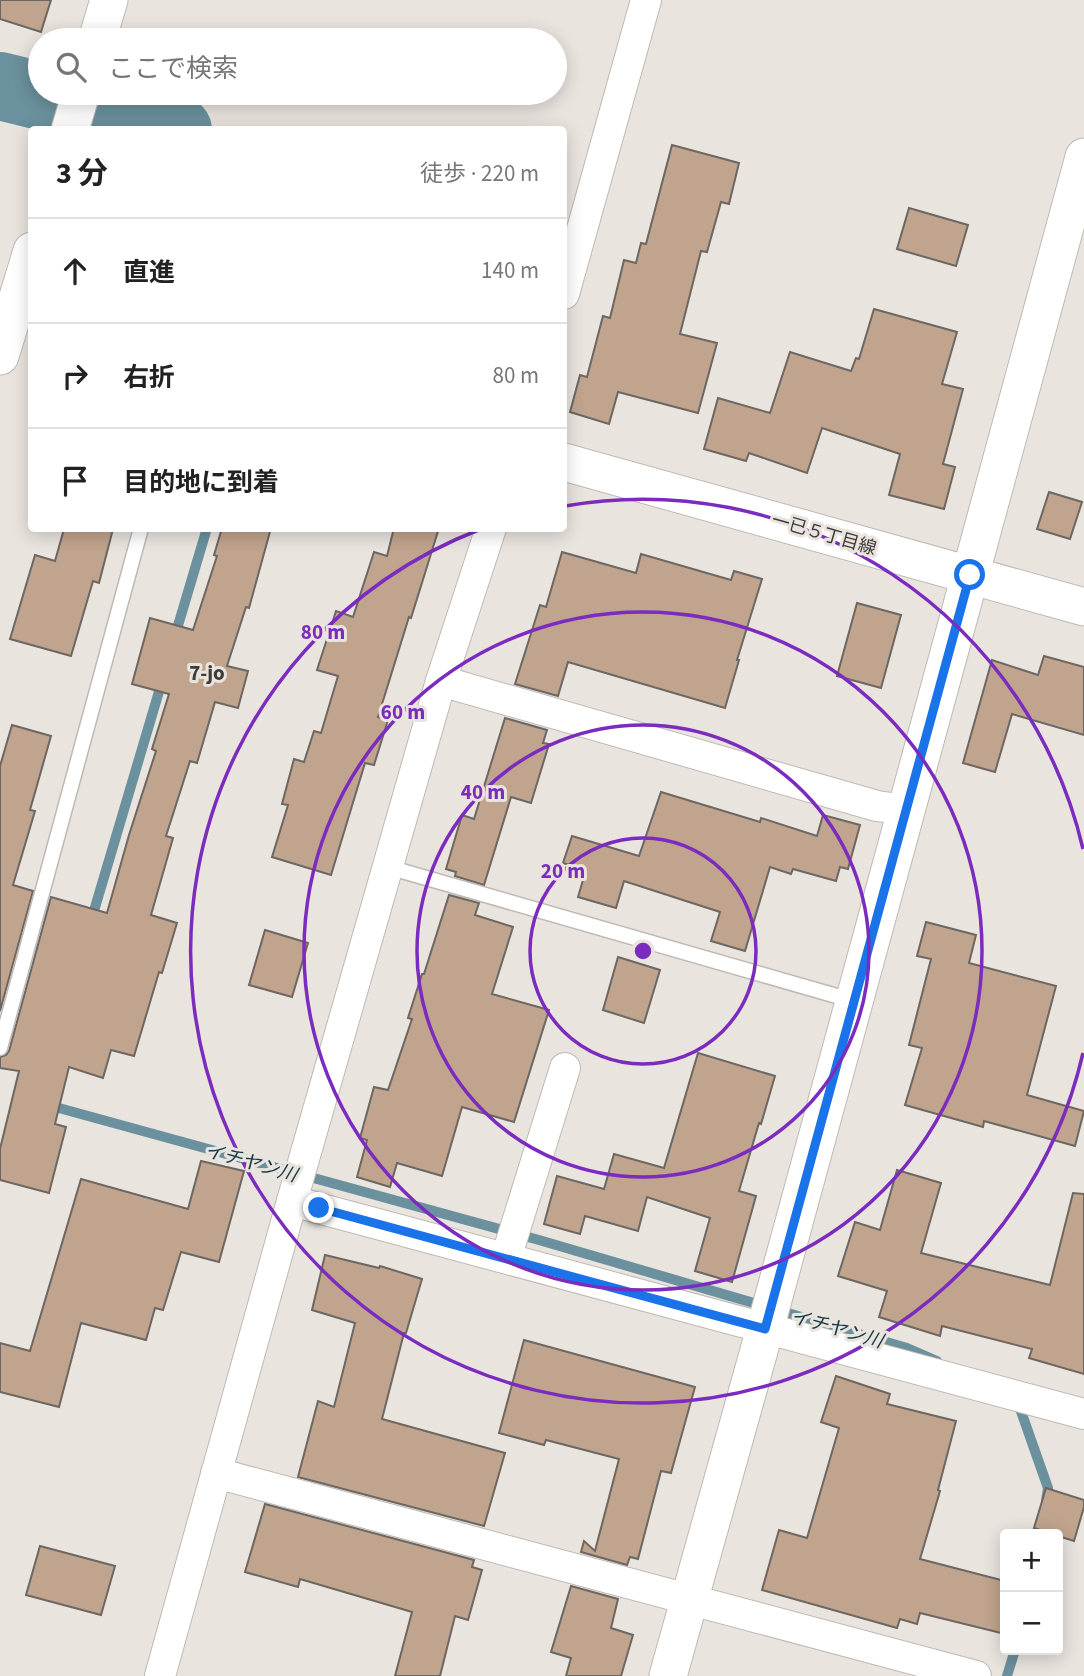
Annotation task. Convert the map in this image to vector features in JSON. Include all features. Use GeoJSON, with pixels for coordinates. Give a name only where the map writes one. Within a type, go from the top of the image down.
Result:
{"type":"FeatureCollection","features":[{"type":"Feature","properties":{"kind":"street"},"geometry":{"type":"LineString","coordinates":[[101,28],[109,0]]}},
{"type":"Feature","properties":{"kind":"street"},"geometry":{"type":"LineString","coordinates":[[567,283],[646,0]]}},
{"type":"Feature","properties":{"kind":"street"},"geometry":{"type":"LineString","coordinates":[[71,126],[77,105]]}},
{"type":"Feature","properties":{"kind":"street"},"geometry":{"type":"LineString","coordinates":[[668,1676],[1084,157]]}},
{"type":"Feature","properties":{"kind":"street"},"geometry":{"type":"LineString","coordinates":[[0,356],[28,266]]}},
{"type":"Feature","properties":{"kind":"street","name":"一已５丁目線"},"geometry":{"type":"LineString","coordinates":[[567,463],[1084,607]]}},
{"type":"Feature","properties":{"kind":"street"},"geometry":{"type":"LineString","coordinates":[[162,1676],[292,1201],[441,681],[490,532]]}},
{"type":"Feature","properties":{"kind":"street"},"geometry":{"type":"LineString","coordinates":[[441,681],[877,806],[906,810]]}},
{"type":"Feature","properties":{"kind":"street"},"geometry":{"type":"LineString","coordinates":[[506,1258],[565,1068]]}},
{"type":"Feature","properties":{"kind":"street"},"geometry":{"type":"LineString","coordinates":[[292,1201],[1084,1414]]}},
{"type":"Feature","properties":{"kind":"street"},"geometry":{"type":"LineString","coordinates":[[216,1473],[976,1676]]}},
{"type":"Feature","properties":{"kind":"lane"},"geometry":{"type":"LineString","coordinates":[[0,1048],[140,532]]}},
{"type":"Feature","properties":{"kind":"lane"},"geometry":{"type":"LineString","coordinates":[[388,867],[854,1002]]}},
{"type":"Feature","properties":{"kind":"building"},"geometry":{"type":"Polygon","coordinates":[[[0,0],[51,0],[42,28],[28,28],[0,19],[0,0]]]}},
{"type":"Feature","properties":{"kind":"building"},"geometry":{"type":"Polygon","coordinates":[[[672,145],[739,163],[729,204],[721,202],[707,252],[701,251],[680,334],[717,343],[698,413],[618,392],[609,424],[570,412],[580,375],[587,377],[603,316],[610,318],[624,260],[636,263],[641,243],[646,244],[672,145]]]}},
{"type":"Feature","properties":{"kind":"building"},"geometry":{"type":"Polygon","coordinates":[[[909,208],[968,225],[956,266],[897,249],[909,208]]]}},
{"type":"Feature","properties":{"kind":"building"},"geometry":{"type":"Polygon","coordinates":[[[874,309],[957,332],[942,384],[963,389],[943,464],[955,467],[944,509],[889,495],[900,454],[822,428],[807,473],[749,453],[746,461],[704,449],[718,398],[770,413],[790,352],[851,371],[856,358],[859,359],[874,309]]]}},
{"type":"Feature","properties":{"kind":"building"},"geometry":{"type":"Polygon","coordinates":[[[1049,492],[1082,502],[1070,539],[1037,529],[1049,492]]]}},
{"type":"Feature","properties":{"kind":"building"},"geometry":{"type":"Polygon","coordinates":[[[63,532],[112,532],[99,583],[93,581],[71,656],[10,639],[35,555],[55,561],[63,532]]]}},
{"type":"Feature","properties":{"kind":"building"},"geometry":{"type":"Polygon","coordinates":[[[221,532],[270,532],[249,608],[246,607],[227,666],[248,671],[238,708],[215,702],[197,763],[190,761],[166,836],[173,838],[151,915],[177,923],[134,1056],[111,1050],[103,1078],[69,1067],[55,1124],[66,1127],[49,1193],[0,1180],[0,1149],[19,1071],[0,1068],[0,1057],[9,1051],[51,897],[107,913],[156,751],[152,749],[169,694],[132,684],[150,618],[193,630],[217,556],[214,555],[221,532]]]}},
{"type":"Feature","properties":{"kind":"building"},"geometry":{"type":"Polygon","coordinates":[[[393,532],[438,532],[378,717],[388,720],[374,765],[365,763],[331,875],[272,857],[288,805],[282,804],[294,759],[304,762],[314,731],[321,733],[338,676],[317,670],[336,611],[353,617],[374,552],[387,556],[393,532]]]}},
{"type":"Feature","properties":{"kind":"building"},"geometry":{"type":"Polygon","coordinates":[[[562,552],[636,573],[641,554],[731,580],[734,571],[762,579],[725,708],[568,662],[558,696],[515,684],[540,605],[546,607],[562,552]]]}},
{"type":"Feature","properties":{"kind":"building"},"geometry":{"type":"Polygon","coordinates":[[[857,603],[901,615],[881,688],[837,676],[857,603]]]}},
{"type":"Feature","properties":{"kind":"building"},"geometry":{"type":"Polygon","coordinates":[[[1044,656],[1084,667],[1084,735],[1012,714],[995,772],[963,763],[992,660],[1038,675],[1044,656]]]}},
{"type":"Feature","properties":{"kind":"building"},"geometry":{"type":"Polygon","coordinates":[[[505,718],[547,730],[543,743],[549,744],[531,803],[511,797],[484,885],[455,876],[456,872],[446,869],[462,815],[474,819],[505,718]]]}},
{"type":"Feature","properties":{"kind":"building"},"geometry":{"type":"Polygon","coordinates":[[[12,725],[51,736],[30,810],[35,811],[13,885],[33,891],[0,1011],[0,766],[12,725]]]}},
{"type":"Feature","properties":{"kind":"building"},"geometry":{"type":"Polygon","coordinates":[[[661,792],[760,822],[761,818],[817,836],[823,815],[860,825],[848,869],[840,867],[836,881],[793,869],[791,874],[770,867],[745,951],[711,941],[720,912],[624,881],[616,908],[578,897],[586,870],[563,863],[572,836],[639,856],[661,792]]]}},
{"type":"Feature","properties":{"kind":"building"},"geometry":{"type":"Polygon","coordinates":[[[449,895],[479,903],[475,915],[513,927],[492,994],[549,1010],[514,1122],[462,1107],[442,1176],[397,1163],[390,1187],[357,1177],[367,1140],[360,1138],[374,1087],[388,1090],[412,1019],[408,1018],[449,895]]]}},
{"type":"Feature","properties":{"kind":"building"},"geometry":{"type":"Polygon","coordinates":[[[926,922],[976,935],[969,963],[1056,986],[1027,1095],[1084,1111],[1075,1146],[984,1121],[983,1127],[905,1105],[922,1048],[909,1045],[931,959],[917,956],[926,922]]]}},
{"type":"Feature","properties":{"kind":"building"},"geometry":{"type":"Polygon","coordinates":[[[265,930],[308,943],[292,997],[249,985],[265,930]]]}},
{"type":"Feature","properties":{"kind":"building"},"geometry":{"type":"Polygon","coordinates":[[[618,957],[660,970],[644,1023],[603,1010],[618,957]]]}},
{"type":"Feature","properties":{"kind":"building"},"geometry":{"type":"Polygon","coordinates":[[[698,1053],[775,1076],[739,1191],[756,1196],[732,1282],[695,1271],[710,1218],[647,1197],[638,1231],[585,1216],[580,1234],[544,1224],[557,1176],[604,1189],[614,1154],[664,1168],[698,1053]]]}},
{"type":"Feature","properties":{"kind":"building"},"geometry":{"type":"Polygon","coordinates":[[[201,1161],[244,1171],[219,1262],[181,1252],[163,1310],[155,1308],[146,1340],[81,1323],[59,1407],[0,1392],[0,1343],[30,1351],[81,1179],[188,1209],[201,1161]]]}},
{"type":"Feature","properties":{"kind":"building"},"geometry":{"type":"Polygon","coordinates":[[[897,1170],[941,1183],[921,1253],[1050,1285],[1073,1193],[1084,1194],[1084,1374],[1029,1358],[1032,1349],[942,1326],[940,1336],[879,1317],[887,1291],[838,1276],[855,1222],[880,1230],[897,1170]]]}},
{"type":"Feature","properties":{"kind":"building"},"geometry":{"type":"Polygon","coordinates":[[[325,1255],[379,1268],[380,1266],[422,1279],[404,1333],[382,1419],[505,1453],[484,1526],[298,1477],[318,1401],[334,1407],[355,1323],[312,1310],[325,1255]]]}},
{"type":"Feature","properties":{"kind":"building"},"geometry":{"type":"Polygon","coordinates":[[[524,1340],[695,1387],[671,1473],[661,1471],[638,1559],[630,1557],[627,1565],[581,1552],[584,1541],[595,1551],[619,1459],[546,1440],[544,1445],[499,1433],[524,1340]]]}},
{"type":"Feature","properties":{"kind":"building"},"geometry":{"type":"Polygon","coordinates":[[[836,1376],[890,1394],[887,1404],[956,1421],[938,1490],[940,1491],[920,1559],[1000,1580],[1000,1633],[920,1613],[917,1624],[900,1619],[897,1628],[762,1590],[779,1530],[807,1538],[839,1428],[821,1422],[836,1376]]]}},
{"type":"Feature","properties":{"kind":"building"},"geometry":{"type":"Polygon","coordinates":[[[1046,1488],[1084,1500],[1074,1541],[1063,1538],[1063,1529],[1034,1528],[1046,1488]]]}},
{"type":"Feature","properties":{"kind":"building"},"geometry":{"type":"Polygon","coordinates":[[[265,1504],[474,1560],[472,1567],[482,1570],[468,1620],[455,1616],[440,1676],[395,1676],[412,1612],[300,1579],[298,1587],[245,1572],[265,1504]]]}},
{"type":"Feature","properties":{"kind":"building"},"geometry":{"type":"Polygon","coordinates":[[[40,1546],[115,1566],[101,1615],[26,1595],[40,1546]]]}},
{"type":"Feature","properties":{"kind":"building"},"geometry":{"type":"Polygon","coordinates":[[[571,1586],[618,1599],[611,1628],[633,1635],[621,1676],[566,1676],[571,1658],[551,1652],[571,1586]]]}},
{"type":"Feature","properties":{"kind":"waterway","name":"イチヤン川"},"geometry":{"type":"LineString","coordinates":[[0,86],[28,93]]}},
{"type":"Feature","properties":{"kind":"waterway","name":"イチヤン川"},"geometry":{"type":"LineString","coordinates":[[77,105],[162,126]]}},
{"type":"Feature","properties":{"kind":"waterway","name":"イチヤン川"},"geometry":{"type":"LineString","coordinates":[[174,639],[206,532]]}},
{"type":"Feature","properties":{"kind":"waterway","name":"イチヤン川"},"geometry":{"type":"LineString","coordinates":[[91,921],[163,678]]}},
{"type":"Feature","properties":{"kind":"waterway","name":"イチヤン川"},"geometry":{"type":"LineString","coordinates":[[48,1105],[539,1240],[907,1348],[937,1361]]}},
{"type":"Feature","properties":{"kind":"waterway","name":"イチヤン川"},"geometry":{"type":"LineString","coordinates":[[1017,1400],[1048,1488],[1046,1501]]}},
{"type":"Feature","properties":{"kind":"waterway","name":"イチヤン川"},"geometry":{"type":"LineString","coordinates":[[1007,1676],[1013,1655]]}},
{"type":"Feature","properties":{"kind":"district","name":"7-jo"},"geometry":{"type":"Point","coordinates":[207,673]}},
{"type":"Feature","properties":{"kind":"route"},"geometry":{"type":"LineString","coordinates":[[319,1208],[765,1329],[970,575]]}}]}
